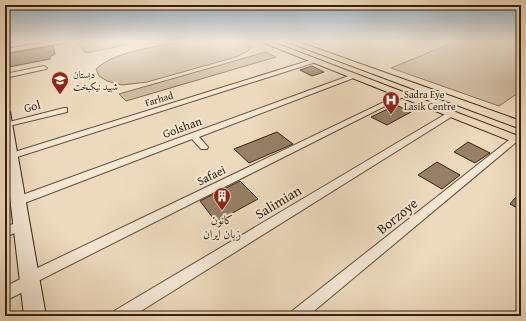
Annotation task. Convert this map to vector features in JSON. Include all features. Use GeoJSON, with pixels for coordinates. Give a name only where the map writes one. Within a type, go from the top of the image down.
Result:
{"type":"FeatureCollection","features":[{"type":"Feature","properties":{"kind":"main road"},"geometry":{"type":"LineString","coordinates":[[301,56],[518,140]]}},
{"type":"Feature","properties":{"kind":"main road"},"geometry":{"type":"LineString","coordinates":[[330,56],[521,125]]}},
{"type":"Feature","properties":{"kind":"street","name":"Farhad"},"geometry":{"type":"LineString","coordinates":[[11,156],[314,61]]}},
{"type":"Feature","properties":{"kind":"street"},"geometry":{"type":"LineString","coordinates":[[5,76],[44,68]]}},
{"type":"Feature","properties":{"kind":"street","name":"Golshan"},"geometry":{"type":"LineString","coordinates":[[18,201],[354,76]]}},
{"type":"Feature","properties":{"kind":"street"},"geometry":{"type":"LineString","coordinates":[[215,84],[224,89]]}},
{"type":"Feature","properties":{"kind":"street","name":"Safaei"},"geometry":{"type":"LineString","coordinates":[[5,294],[30,280],[403,95]]}},
{"type":"Feature","properties":{"kind":"street","name":"Gol"},"geometry":{"type":"LineString","coordinates":[[6,118],[64,110]]}},
{"type":"Feature","properties":{"kind":"street","name":"Salimian"},"geometry":{"type":"LineString","coordinates":[[119,316],[452,114]]}},
{"type":"Feature","properties":{"kind":"street"},"geometry":{"type":"LineString","coordinates":[[6,118],[35,316]]}},
{"type":"Feature","properties":{"kind":"street"},"geometry":{"type":"LineString","coordinates":[[194,136],[204,147]]}},
{"type":"Feature","properties":{"kind":"street","name":"Borzoye"},"geometry":{"type":"LineString","coordinates":[[298,316],[518,140]]}},
{"type":"Feature","properties":{"kind":"street"},"geometry":{"type":"LineString","coordinates":[[5,232],[21,226]]}},
{"type":"Feature","properties":{"kind":"shaded area"},"geometry":{"type":"Polygon","coordinates":[[[120,56],[238,56],[147,82],[122,85],[107,81],[99,76],[96,69],[120,56]]]}},
{"type":"Feature","properties":{"kind":"shaded area"},"geometry":{"type":"Polygon","coordinates":[[[252,56],[276,57],[126,101],[119,94],[252,56]]]}},
{"type":"Feature","properties":{"kind":"shaded area"},"geometry":{"type":"Polygon","coordinates":[[[420,56],[521,56],[521,91],[499,106],[391,68],[420,56]]]}},
{"type":"Feature","properties":{"kind":"building"},"geometry":{"type":"Polygon","coordinates":[[[6,56],[51,56],[50,59],[9,67],[6,56]]]}},
{"type":"Feature","properties":{"kind":"building"},"geometry":{"type":"Polygon","coordinates":[[[312,66],[324,72],[312,76],[300,70],[312,66]]]}},
{"type":"Feature","properties":{"kind":"building","name":"Sadra Eye Lasik Centre"},"geometry":{"type":"Polygon","coordinates":[[[396,105],[411,112],[387,125],[371,117],[396,105]]]}},
{"type":"Feature","properties":{"kind":"building"},"geometry":{"type":"Polygon","coordinates":[[[277,132],[293,144],[249,163],[234,149],[277,132]]]}},
{"type":"Feature","properties":{"kind":"building"},"geometry":{"type":"Polygon","coordinates":[[[468,142],[490,153],[475,163],[454,152],[468,142]]]}},
{"type":"Feature","properties":{"kind":"building"},"geometry":{"type":"Polygon","coordinates":[[[437,162],[460,175],[442,189],[418,175],[437,162]]]}},
{"type":"Feature","properties":{"kind":"building","name":"کانون زبان ایران"},"geometry":{"type":"Polygon","coordinates":[[[240,181],[258,199],[216,222],[200,201],[240,181]]]}},
{"type":"Feature","properties":{"kind":"building"},"geometry":{"type":"Polygon","coordinates":[[[521,191],[521,210],[510,204],[521,191]]]}},
{"type":"Feature","properties":{"kind":"place","name":"دبستان شهید نیکبخت"},"geometry":{"type":"Point","coordinates":[60,95]}},
{"type":"Feature","properties":{"kind":"place","name":"Sadra Eye Lasik Centre"},"geometry":{"type":"Point","coordinates":[391,115]}},
{"type":"Feature","properties":{"kind":"place","name":"کانون زبان ایران"},"geometry":{"type":"Point","coordinates":[222,211]}}]}
